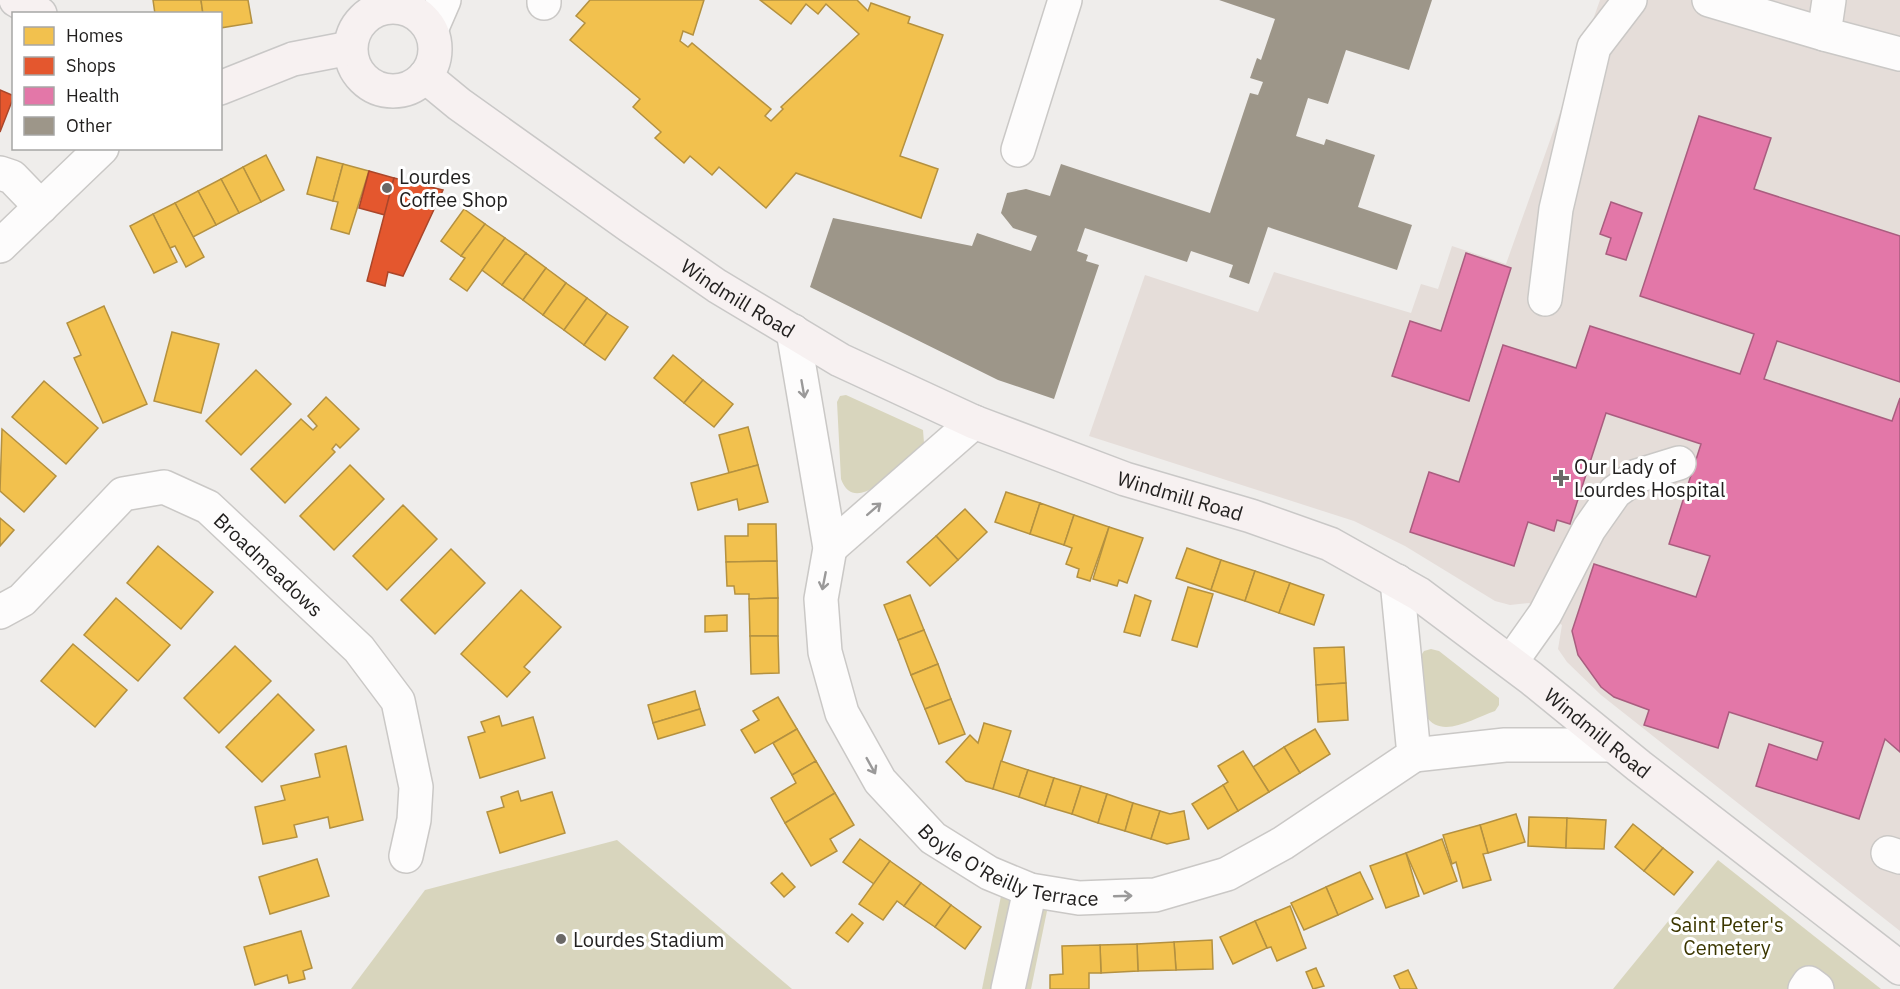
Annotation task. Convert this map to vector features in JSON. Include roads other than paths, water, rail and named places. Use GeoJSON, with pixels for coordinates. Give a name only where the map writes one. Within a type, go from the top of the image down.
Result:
{"type":"FeatureCollection","features":[{"type":"Feature","properties":{"kind":"main road"},"geometry":{"type":"LineString","coordinates":[[16,0],[37,12]]}},
{"type":"Feature","properties":{"kind":"main road"},"geometry":{"type":"LineString","coordinates":[[383,4],[408,9],[421,17],[431,30],[434,54],[425,76],[412,86],[396,91],[380,89],[364,80],[354,65],[350,48],[354,30],[365,16],[383,4]]}},
{"type":"Feature","properties":{"kind":"main road"},"geometry":{"type":"LineString","coordinates":[[222,87],[293,59],[350,48]]}},
{"type":"Feature","properties":{"kind":"main road","name":"Windmill Road"},"geometry":{"type":"LineString","coordinates":[[425,76],[459,104],[717,286],[840,360],[974,422],[1125,478],[1251,516],[1330,544],[1419,594],[1511,662],[1613,745],[1900,968]]}},
{"type":"Feature","properties":{"kind":"street"},"geometry":{"type":"LineString","coordinates":[[431,30],[444,0]]}},
{"type":"Feature","properties":{"kind":"street"},"geometry":{"type":"LineString","coordinates":[[1018,150],[1065,0]]}},
{"type":"Feature","properties":{"kind":"street"},"geometry":{"type":"LineString","coordinates":[[1545,299],[1556,208],[1594,46],[1630,0]]}},
{"type":"Feature","properties":{"kind":"street"},"geometry":{"type":"LineString","coordinates":[[1709,0],[1900,54]]}},
{"type":"Feature","properties":{"kind":"street"},"geometry":{"type":"LineString","coordinates":[[1824,34],[1829,0]]}},
{"type":"Feature","properties":{"kind":"street"},"geometry":{"type":"LineString","coordinates":[[0,246],[100,150]]}},
{"type":"Feature","properties":{"kind":"street"},"geometry":{"type":"LineString","coordinates":[[0,173],[12,177],[41,207]]}},
{"type":"Feature","properties":{"kind":"street","name":"Boyle O'Reilly Terrace"},"geometry":{"type":"LineString","coordinates":[[793,331],[830,548],[821,599],[825,652],[842,713],[880,781],[933,838],[989,873],[1030,890],[1079,898],[1155,895],[1227,874],[1283,843],[1414,755]]}},
{"type":"Feature","properties":{"kind":"street"},"geometry":{"type":"LineString","coordinates":[[830,548],[974,422]]}},
{"type":"Feature","properties":{"kind":"street"},"geometry":{"type":"LineString","coordinates":[[1511,662],[1545,614],[1589,529],[1615,492],[1637,476],[1679,463]]}},
{"type":"Feature","properties":{"kind":"street","name":"Broadmeadows"},"geometry":{"type":"LineString","coordinates":[[0,612],[22,600],[123,494],[164,486],[208,507],[360,649],[398,701],[416,787],[414,820],[406,856]]}},
{"type":"Feature","properties":{"kind":"street"},"geometry":{"type":"LineString","coordinates":[[1397,581],[1414,755],[1505,745],[1613,745]]}},
{"type":"Feature","properties":{"kind":"street"},"geometry":{"type":"LineString","coordinates":[[1008,989],[1030,890]]}},
{"type":"Feature","properties":{"kind":"street"},"geometry":{"type":"LineString","coordinates":[[1805,989],[1809,983],[1817,989]]}},
{"type":"Feature","properties":{"kind":"place","name":"Lourdes Coffee Shop"},"geometry":{"type":"Point","coordinates":[387,188]}},
{"type":"Feature","properties":{"kind":"place","name":"Our Lady of Lourdes Hospital"},"geometry":{"type":"Point","coordinates":[1561,478]}},
{"type":"Feature","properties":{"kind":"place","name":"Lourdes Stadium"},"geometry":{"type":"Point","coordinates":[561,939]}},
{"type":"Feature","properties":{"kind":"park label","name":"Saint Peter's Cemetery"},"geometry":{"type":"Point","coordinates":[1727,936]}}]}
